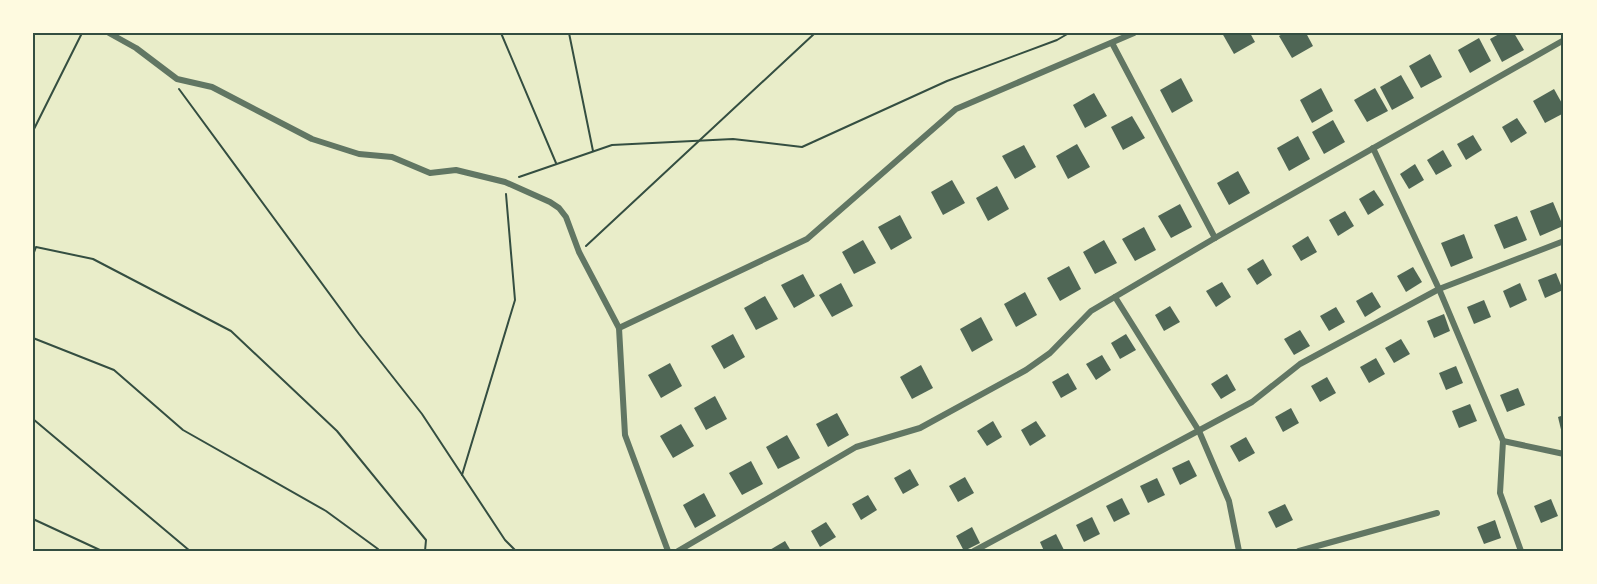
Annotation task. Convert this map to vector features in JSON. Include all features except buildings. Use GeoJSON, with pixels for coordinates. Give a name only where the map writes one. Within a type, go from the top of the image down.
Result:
{"type":"FeatureCollection","features":[{"type":"Feature","properties":{"kind":"street"},"geometry":{"type":"LineString","coordinates":[[109,33],[136,48],[177,80],[212,87],[332,147],[359,154],[392,157],[430,173],[456,170],[505,182],[559,208],[566,217],[579,252],[619,328],[625,435],[668,551]]}},
{"type":"Feature","properties":{"kind":"street"},"geometry":{"type":"LineString","coordinates":[[619,328],[807,239],[956,109],[1134,33]]}},
{"type":"Feature","properties":{"kind":"street"},"geometry":{"type":"LineString","coordinates":[[678,551],[856,447],[920,428],[1026,370],[1050,353],[1091,311],[1564,40]]}},
{"type":"Feature","properties":{"kind":"street"},"geometry":{"type":"LineString","coordinates":[[1112,43],[1215,238]]}},
{"type":"Feature","properties":{"kind":"street"},"geometry":{"type":"LineString","coordinates":[[1373,148],[1439,289],[1503,441],[1500,493],[1521,551]]}},
{"type":"Feature","properties":{"kind":"street"},"geometry":{"type":"LineString","coordinates":[[974,551],[1252,402],[1300,364],[1439,289],[1564,241]]}},
{"type":"Feature","properties":{"kind":"street"},"geometry":{"type":"LineString","coordinates":[[1115,297],[1199,431],[1229,501],[1239,551]]}},
{"type":"Feature","properties":{"kind":"street"},"geometry":{"type":"LineString","coordinates":[[1503,441],[1564,454]]}},
{"type":"Feature","properties":{"kind":"street"},"geometry":{"type":"LineString","coordinates":[[1299,551],[1437,513]]}},
{"type":"Feature","properties":{"kind":"path"},"geometry":{"type":"LineString","coordinates":[[33,131],[82,33]]}},
{"type":"Feature","properties":{"kind":"path"},"geometry":{"type":"LineString","coordinates":[[501,33],[556,163]]}},
{"type":"Feature","properties":{"kind":"path"},"geometry":{"type":"LineString","coordinates":[[569,33],[593,151]]}},
{"type":"Feature","properties":{"kind":"path"},"geometry":{"type":"LineString","coordinates":[[579,252],[814,33]]}},
{"type":"Feature","properties":{"kind":"path"},"geometry":{"type":"LineString","coordinates":[[462,475],[515,300],[505,182],[612,145],[733,139],[802,147],[947,81],[1058,40],[1069,33]]}},
{"type":"Feature","properties":{"kind":"path"},"geometry":{"type":"LineString","coordinates":[[167,72],[359,334],[422,414],[505,540],[516,551]]}},
{"type":"Feature","properties":{"kind":"path"},"geometry":{"type":"LineString","coordinates":[[33,255],[36,247],[93,259],[231,331],[337,432],[426,540],[425,551]]}},
{"type":"Feature","properties":{"kind":"path"},"geometry":{"type":"LineString","coordinates":[[33,339],[114,370],[183,430],[326,512],[378,551]]}},
{"type":"Feature","properties":{"kind":"path"},"geometry":{"type":"LineString","coordinates":[[33,419],[190,551]]}},
{"type":"Feature","properties":{"kind":"path"},"geometry":{"type":"LineString","coordinates":[[33,519],[102,551]]}}]}
